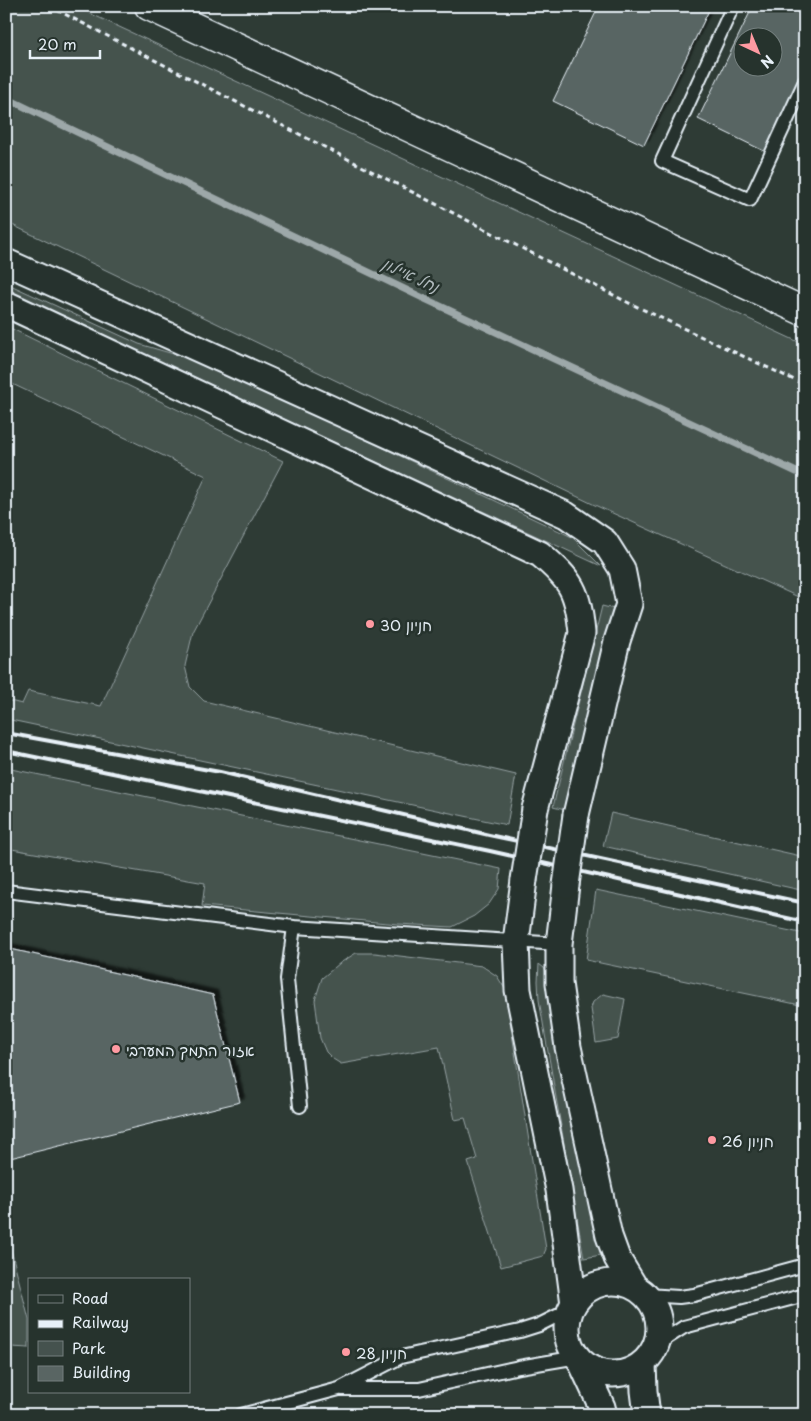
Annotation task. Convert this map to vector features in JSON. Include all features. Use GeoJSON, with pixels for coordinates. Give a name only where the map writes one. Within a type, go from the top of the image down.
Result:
{"type":"FeatureCollection","features":[{"type":"Feature","properties":{"kind":"main road"},"geometry":{"type":"LineString","coordinates":[[150,6],[805,312]]}},
{"type":"Feature","properties":{"kind":"street"},"geometry":{"type":"LineString","coordinates":[[6,262],[566,515],[605,542],[622,569],[629,604],[617,641],[576,815],[559,944],[558,982],[568,1047],[609,1236],[617,1258],[640,1291],[654,1306],[658,1318],[659,1332],[650,1354],[644,1391],[647,1415]]}},
{"type":"Feature","properties":{"kind":"street"},"geometry":{"type":"LineString","coordinates":[[6,304],[540,554],[561,572],[574,592],[580,607],[582,633],[535,809],[516,942],[518,990],[558,1190],[572,1306]]}},
{"type":"Feature","properties":{"kind":"street"},"geometry":{"type":"LineString","coordinates":[[604,1415],[579,1359],[569,1343],[567,1320],[572,1306],[583,1293],[594,1286],[607,1282],[621,1282],[640,1291]]}},
{"type":"Feature","properties":{"kind":"street"},"geometry":{"type":"LineString","coordinates":[[579,1359],[592,1370],[605,1374],[618,1374],[632,1370],[650,1354]]}},
{"type":"Feature","properties":{"kind":"lane"},"geometry":{"type":"LineString","coordinates":[[733,6],[662,161],[750,200],[805,81]]}},
{"type":"Feature","properties":{"kind":"lane"},"geometry":{"type":"LineString","coordinates":[[6,891],[294,927],[559,944]]}},
{"type":"Feature","properties":{"kind":"lane"},"geometry":{"type":"LineString","coordinates":[[294,927],[287,979],[300,1106]]}},
{"type":"Feature","properties":{"kind":"lane"},"geometry":{"type":"LineString","coordinates":[[640,1291],[679,1297],[694,1295],[805,1265]]}},
{"type":"Feature","properties":{"kind":"lane"},"geometry":{"type":"LineString","coordinates":[[650,1354],[684,1327],[805,1295]]}},
{"type":"Feature","properties":{"kind":"lane"},"geometry":{"type":"LineString","coordinates":[[241,1415],[339,1389],[401,1357],[539,1326],[572,1306]]}},
{"type":"Feature","properties":{"kind":"lane"},"geometry":{"type":"LineString","coordinates":[[339,1389],[418,1388],[519,1367],[579,1359]]}},
{"type":"Feature","properties":{"kind":"path"},"geometry":{"type":"LineString","coordinates":[[49,6],[627,302],[805,385]]}},
{"type":"Feature","properties":{"kind":"green space"},"geometry":{"type":"Polygon","coordinates":[[[6,6],[74,6],[805,345],[805,600],[599,507],[6,222],[6,6]]]}},
{"type":"Feature","properties":{"kind":"green space"},"geometry":{"type":"Polygon","coordinates":[[[6,283],[139,344],[201,362],[572,537],[601,566],[6,290],[6,283]]]}},
{"type":"Feature","properties":{"kind":"green space"},"geometry":{"type":"Polygon","coordinates":[[[6,326],[283,461],[193,632],[185,666],[190,687],[204,701],[516,775],[507,825],[6,719],[6,700],[22,704],[28,691],[101,706],[206,476],[6,381],[6,326]]]}},
{"type":"Feature","properties":{"kind":"green space"},"geometry":{"type":"Polygon","coordinates":[[[602,606],[618,610],[569,811],[553,807],[602,606]]]}},
{"type":"Feature","properties":{"kind":"green space"},"geometry":{"type":"Polygon","coordinates":[[[6,768],[501,869],[499,889],[489,904],[474,916],[452,927],[398,924],[202,906],[205,883],[6,848],[6,768]]]}},
{"type":"Feature","properties":{"kind":"green space"},"geometry":{"type":"Polygon","coordinates":[[[611,813],[805,857],[805,891],[603,846],[611,813]]]}},
{"type":"Feature","properties":{"kind":"green space"},"geometry":{"type":"Polygon","coordinates":[[[596,890],[805,934],[805,1006],[586,960],[596,890]]]}},
{"type":"Feature","properties":{"kind":"green space"},"geometry":{"type":"Polygon","coordinates":[[[356,953],[375,953],[482,966],[497,976],[505,989],[546,1249],[543,1256],[501,1267],[468,1162],[477,1159],[465,1118],[455,1120],[439,1047],[341,1064],[326,1052],[320,1038],[315,1000],[322,978],[356,953]]]}},
{"type":"Feature","properties":{"kind":"green space"},"geometry":{"type":"Polygon","coordinates":[[[539,964],[547,974],[607,1254],[584,1258],[539,1000],[539,964]]]}},
{"type":"Feature","properties":{"kind":"green space"},"geometry":{"type":"Polygon","coordinates":[[[603,994],[625,999],[618,1039],[596,1043],[591,1008],[593,1002],[603,994]]]}},
{"type":"Feature","properties":{"kind":"green space"},"geometry":{"type":"Polygon","coordinates":[[[6,1230],[28,1316],[28,1348],[11,1347],[6,1343],[6,1230]]]}},
{"type":"Feature","properties":{"kind":"building"},"geometry":{"type":"Polygon","coordinates":[[[599,6],[711,6],[644,145],[553,101],[599,6]]]}},
{"type":"Feature","properties":{"kind":"building"},"geometry":{"type":"Polygon","coordinates":[[[753,6],[791,6],[805,13],[805,70],[766,152],[698,119],[734,45],[734,78],[784,78],[784,28],[742,28],[753,6]]]}},
{"type":"Feature","properties":{"kind":"building","name":"אזור התמך המערבי"},"geometry":{"type":"Polygon","coordinates":[[[6,948],[213,995],[240,1102],[6,1159],[6,948]]]}},
{"type":"Feature","properties":{"kind":"waterway","name":"נחל איילון"},"geometry":{"type":"LineString","coordinates":[[6,98],[423,298],[805,476]]}},
{"type":"Feature","properties":{"kind":"railway"},"geometry":{"type":"LineString","coordinates":[[6,733],[220,772],[489,835],[805,903]]}},
{"type":"Feature","properties":{"kind":"railway"},"geometry":{"type":"LineString","coordinates":[[6,751],[490,851],[805,922]]}},
{"type":"Feature","properties":{"kind":"place","name":"חניון 30"},"geometry":{"type":"Point","coordinates":[370,624]}},
{"type":"Feature","properties":{"kind":"place","name":"אזור התמך המערבי"},"geometry":{"type":"Point","coordinates":[116,1049]}},
{"type":"Feature","properties":{"kind":"place","name":"חניון 26"},"geometry":{"type":"Point","coordinates":[712,1140]}},
{"type":"Feature","properties":{"kind":"place","name":"חניון 28"},"geometry":{"type":"Point","coordinates":[346,1352]}}]}
